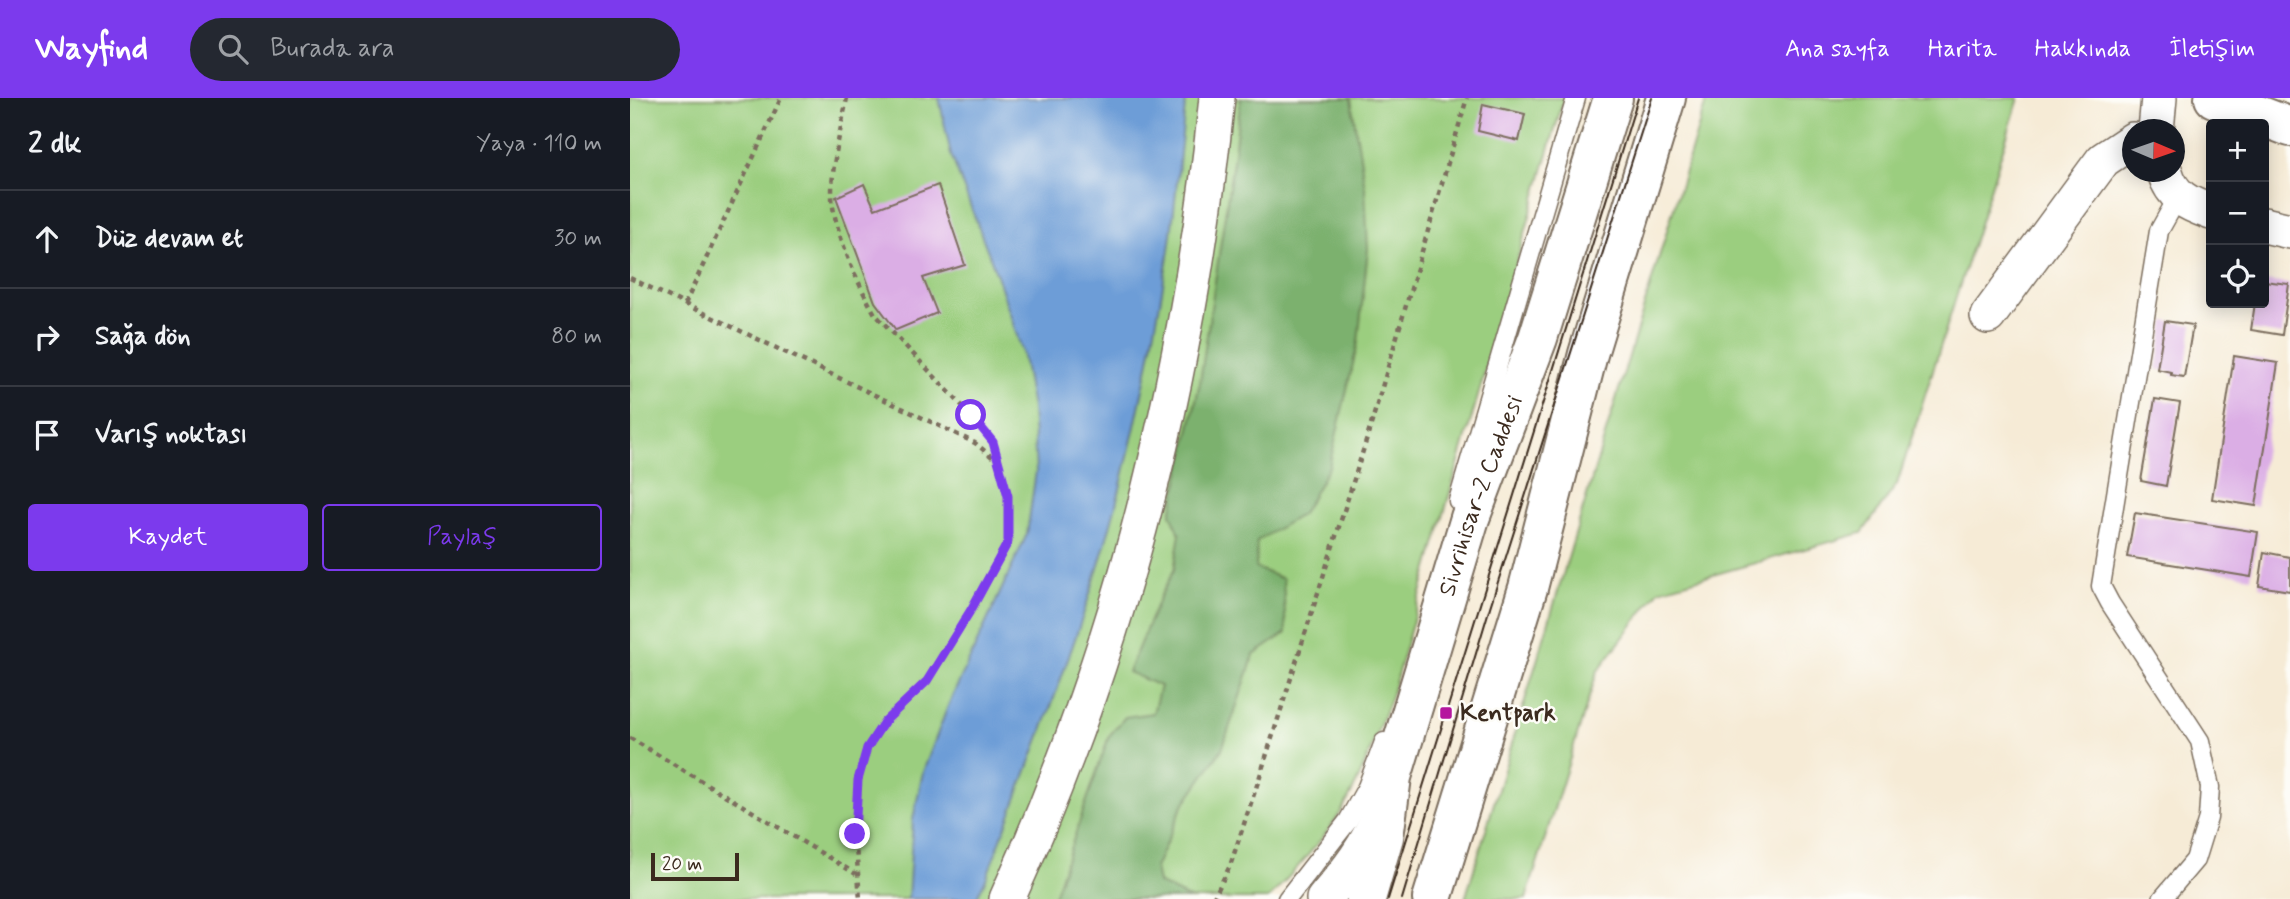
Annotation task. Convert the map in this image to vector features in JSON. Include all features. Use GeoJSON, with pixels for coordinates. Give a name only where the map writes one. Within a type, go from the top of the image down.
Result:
{"type":"FeatureCollection","features":[{"type":"Feature","properties":{"kind":"main road","name":"Sivrihisar-2 Caddesi"},"geometry":{"type":"LineString","coordinates":[[1366,899],[1384,837],[1392,778],[1470,518],[1538,338],[1613,98]]}},
{"type":"Feature","properties":{"kind":"main road"},"geometry":{"type":"LineString","coordinates":[[1432,899],[1528,588],[1588,354],[1666,98]]}},
{"type":"Feature","properties":{"kind":"main road"},"geometry":{"type":"LineString","coordinates":[[2214,98],[2290,127]]}},
{"type":"Feature","properties":{"kind":"street"},"geometry":{"type":"LineString","coordinates":[[1007,899],[1035,837],[1090,691],[1139,536],[1175,380],[1207,194],[1217,98]]}},
{"type":"Feature","properties":{"kind":"street"},"geometry":{"type":"LineString","coordinates":[[2157,119],[2159,98]]}},
{"type":"Feature","properties":{"kind":"street"},"geometry":{"type":"LineString","coordinates":[[1988,316],[2104,160],[2122,148]]}},
{"type":"Feature","properties":{"kind":"street"},"geometry":{"type":"LineString","coordinates":[[2171,184],[2193,206],[2206,210]]}},
{"type":"Feature","properties":{"kind":"street"},"geometry":{"type":"LineString","coordinates":[[2269,226],[2290,231]]}},
{"type":"Feature","properties":{"kind":"street"},"geometry":{"type":"LineString","coordinates":[[1324,899],[1347,872],[1373,832],[1392,778]]}},
{"type":"Feature","properties":{"kind":"lane"},"geometry":{"type":"LineString","coordinates":[[1287,899],[1321,858],[1358,805],[1398,706],[1576,98]]}},
{"type":"Feature","properties":{"kind":"lane"},"geometry":{"type":"LineString","coordinates":[[2162,899],[2195,860],[2208,818],[2210,787],[2200,741],[2101,586],[2159,231],[2171,184]]}},
{"type":"Feature","properties":{"kind":"path"},"geometry":{"type":"LineString","coordinates":[[685,304],[781,98]]}},
{"type":"Feature","properties":{"kind":"path"},"geometry":{"type":"LineString","coordinates":[[847,98],[835,158],[833,214],[864,296],[875,314],[971,415],[993,442],[1008,496],[1008,542],[972,608],[927,681],[884,722],[867,748],[858,780],[855,834],[860,899]]}},
{"type":"Feature","properties":{"kind":"path"},"geometry":{"type":"LineString","coordinates":[[1213,899],[1230,866],[1280,713],[1368,435],[1467,98]]}},
{"type":"Feature","properties":{"kind":"path"},"geometry":{"type":"LineString","coordinates":[[630,278],[975,443],[997,461]]}},
{"type":"Feature","properties":{"kind":"path"},"geometry":{"type":"LineString","coordinates":[[630,738],[857,875]]}},
{"type":"Feature","properties":{"kind":"green space"},"geometry":{"type":"Polygon","coordinates":[[[630,98],[1564,98],[1391,697],[1360,776],[1335,821],[1268,899],[630,899],[630,98]]]}},
{"type":"Feature","properties":{"kind":"green space"},"geometry":{"type":"Polygon","coordinates":[[[1241,98],[1351,98],[1365,188],[1368,249],[1358,342],[1329,467],[1302,514],[1257,541],[1256,568],[1283,579],[1286,633],[1254,655],[1222,749],[1182,807],[1155,868],[1158,883],[1190,899],[1053,899],[1109,736],[1125,717],[1153,713],[1160,686],[1128,672],[1174,570],[1180,534],[1171,514],[1200,382],[1241,98]]]}},
{"type":"Feature","properties":{"kind":"green space"},"geometry":{"type":"Polygon","coordinates":[[[1707,98],[2019,98],[1897,484],[1862,533],[1659,590],[1597,672],[1526,899],[1465,899],[1707,98]]]}},
{"type":"Feature","properties":{"kind":"water"},"geometry":{"type":"Polygon","coordinates":[[[939,98],[1186,98],[1164,280],[1141,400],[1107,539],[1041,734],[976,899],[908,899],[913,819],[923,772],[948,706],[1027,534],[1036,471],[1032,408],[1022,351],[998,278],[951,155],[939,98]]]}},
{"type":"Feature","properties":{"kind":"building"},"geometry":{"type":"Polygon","coordinates":[[[1483,104],[1525,114],[1519,141],[1478,131],[1483,104]]]}},
{"type":"Feature","properties":{"kind":"building"},"geometry":{"type":"Polygon","coordinates":[[[864,184],[875,209],[938,185],[965,265],[923,278],[937,313],[896,330],[875,302],[836,197],[864,184]]]}},
{"type":"Feature","properties":{"kind":"building"},"geometry":{"type":"Polygon","coordinates":[[[2269,282],[2289,284],[2282,335],[2251,330],[2254,308],[2269,308],[2269,282]]]}},
{"type":"Feature","properties":{"kind":"building"},"geometry":{"type":"Polygon","coordinates":[[[2165,321],[2193,325],[2184,377],[2157,369],[2165,321]]]}},
{"type":"Feature","properties":{"kind":"building"},"geometry":{"type":"Polygon","coordinates":[[[2234,356],[2278,363],[2256,506],[2212,499],[2234,356]]]}},
{"type":"Feature","properties":{"kind":"building"},"geometry":{"type":"Polygon","coordinates":[[[2155,399],[2180,403],[2166,486],[2141,481],[2155,399]]]}},
{"type":"Feature","properties":{"kind":"building"},"geometry":{"type":"Polygon","coordinates":[[[2135,513],[2258,532],[2251,577],[2127,557],[2135,513]]]}},
{"type":"Feature","properties":{"kind":"building"},"geometry":{"type":"Polygon","coordinates":[[[2264,552],[2290,557],[2290,591],[2259,586],[2264,552]]]}},
{"type":"Feature","properties":{"kind":"tram line"},"geometry":{"type":"LineString","coordinates":[[1388,899],[1638,98]]}},
{"type":"Feature","properties":{"kind":"tram line"},"geometry":{"type":"LineString","coordinates":[[1402,899],[1490,607],[1652,98]]}},
{"type":"Feature","properties":{"kind":"place","name":"Kentpark"},"geometry":{"type":"Point","coordinates":[1446,713]}},
{"type":"Feature","properties":{"kind":"route"},"geometry":{"type":"LineString","coordinates":[[855,834],[858,780],[867,748],[884,722],[927,681],[972,608],[1008,542],[1008,496],[993,442],[971,415]]}}]}
